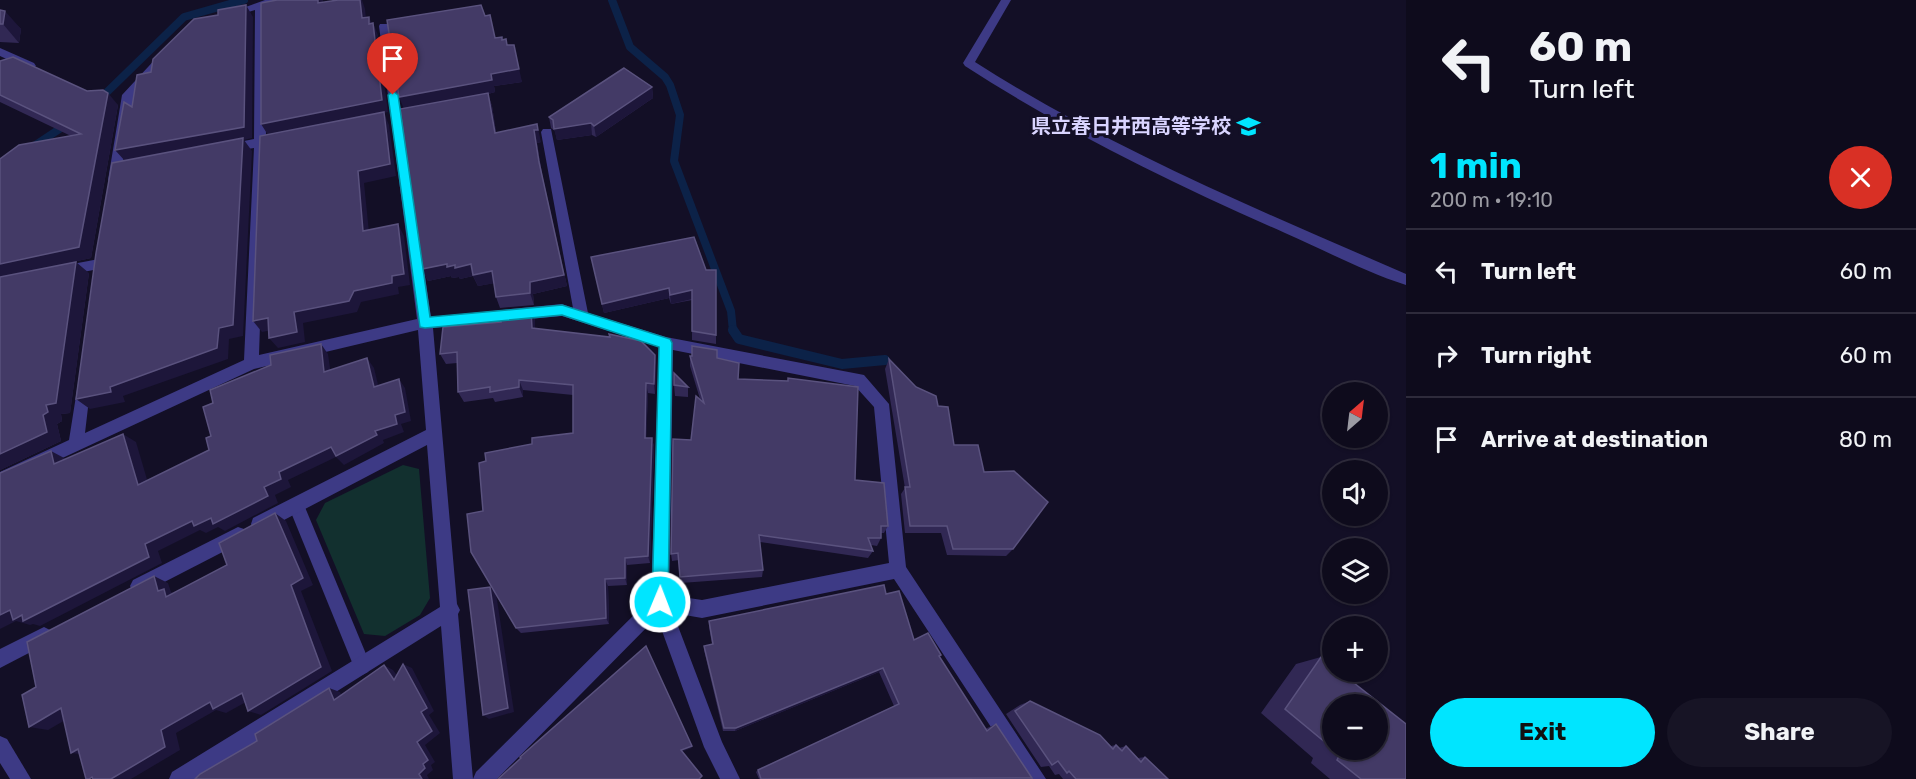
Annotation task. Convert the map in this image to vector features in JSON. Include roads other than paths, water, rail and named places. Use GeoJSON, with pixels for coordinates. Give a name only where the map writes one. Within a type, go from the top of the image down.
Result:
{"type":"FeatureCollection","features":[{"type":"Feature","properties":{"kind":"street"},"geometry":{"type":"LineString","coordinates":[[217,18],[276,0]]}},
{"type":"Feature","properties":{"kind":"street"},"geometry":{"type":"LineString","coordinates":[[1006,0],[969,63],[1012,93],[1128,156],[1406,280]]}},
{"type":"Feature","properties":{"kind":"street"},"geometry":{"type":"LineString","coordinates":[[251,363],[260,142],[260,5]]}},
{"type":"Feature","properties":{"kind":"street"},"geometry":{"type":"LineString","coordinates":[[384,26],[425,323],[451,610],[463,779]]}},
{"type":"Feature","properties":{"kind":"street"},"geometry":{"type":"LineString","coordinates":[[112,97],[128,94],[173,48]]}},
{"type":"Feature","properties":{"kind":"street"},"geometry":{"type":"LineString","coordinates":[[0,52],[41,71]]}},
{"type":"Feature","properties":{"kind":"street"},"geometry":{"type":"LineString","coordinates":[[111,193],[121,169],[128,94]]}},
{"type":"Feature","properties":{"kind":"street"},"geometry":{"type":"LineString","coordinates":[[547,132],[582,316]]}},
{"type":"Feature","properties":{"kind":"street"},"geometry":{"type":"LineString","coordinates":[[215,151],[294,136]]}},
{"type":"Feature","properties":{"kind":"street"},"geometry":{"type":"LineString","coordinates":[[44,275],[99,264]]}},
{"type":"Feature","properties":{"kind":"street"},"geometry":{"type":"LineString","coordinates":[[0,480],[251,363],[425,323],[562,310],[666,343],[859,380],[881,404],[898,570],[1036,779]]}},
{"type":"Feature","properties":{"kind":"street"},"geometry":{"type":"LineString","coordinates":[[666,343],[660,602],[714,747],[730,779]]}},
{"type":"Feature","properties":{"kind":"street"},"geometry":{"type":"LineString","coordinates":[[76,445],[86,366]]}},
{"type":"Feature","properties":{"kind":"street"},"geometry":{"type":"LineString","coordinates":[[127,593],[435,433]]}},
{"type":"Feature","properties":{"kind":"street"},"geometry":{"type":"LineString","coordinates":[[296,505],[362,666]]}},
{"type":"Feature","properties":{"kind":"street"},"geometry":{"type":"LineString","coordinates":[[660,602],[702,609],[898,570]]}},
{"type":"Feature","properties":{"kind":"street"},"geometry":{"type":"LineString","coordinates":[[483,779],[660,602]]}},
{"type":"Feature","properties":{"kind":"street"},"geometry":{"type":"LineString","coordinates":[[179,779],[451,610]]}},
{"type":"Feature","properties":{"kind":"street"},"geometry":{"type":"LineString","coordinates":[[0,659],[63,626]]}},
{"type":"Feature","properties":{"kind":"street"},"geometry":{"type":"LineString","coordinates":[[0,746],[21,779]]}},
{"type":"Feature","properties":{"kind":"waterway"},"geometry":{"type":"LineString","coordinates":[[105,94],[184,17],[244,0]]}},
{"type":"Feature","properties":{"kind":"waterway"},"geometry":{"type":"LineString","coordinates":[[612,0],[630,47],[665,77],[670,85],[680,115],[674,161],[731,311],[733,331]]}},
{"type":"Feature","properties":{"kind":"waterway"},"geometry":{"type":"LineString","coordinates":[[31,148],[67,124]]}},
{"type":"Feature","properties":{"kind":"waterway"},"geometry":{"type":"LineString","coordinates":[[733,330],[739,339],[842,364],[885,360]]}},
{"type":"Feature","properties":{"kind":"place","name":"県立春日井西高等学校"},"geometry":{"type":"Point","coordinates":[1249,126]}}]}
